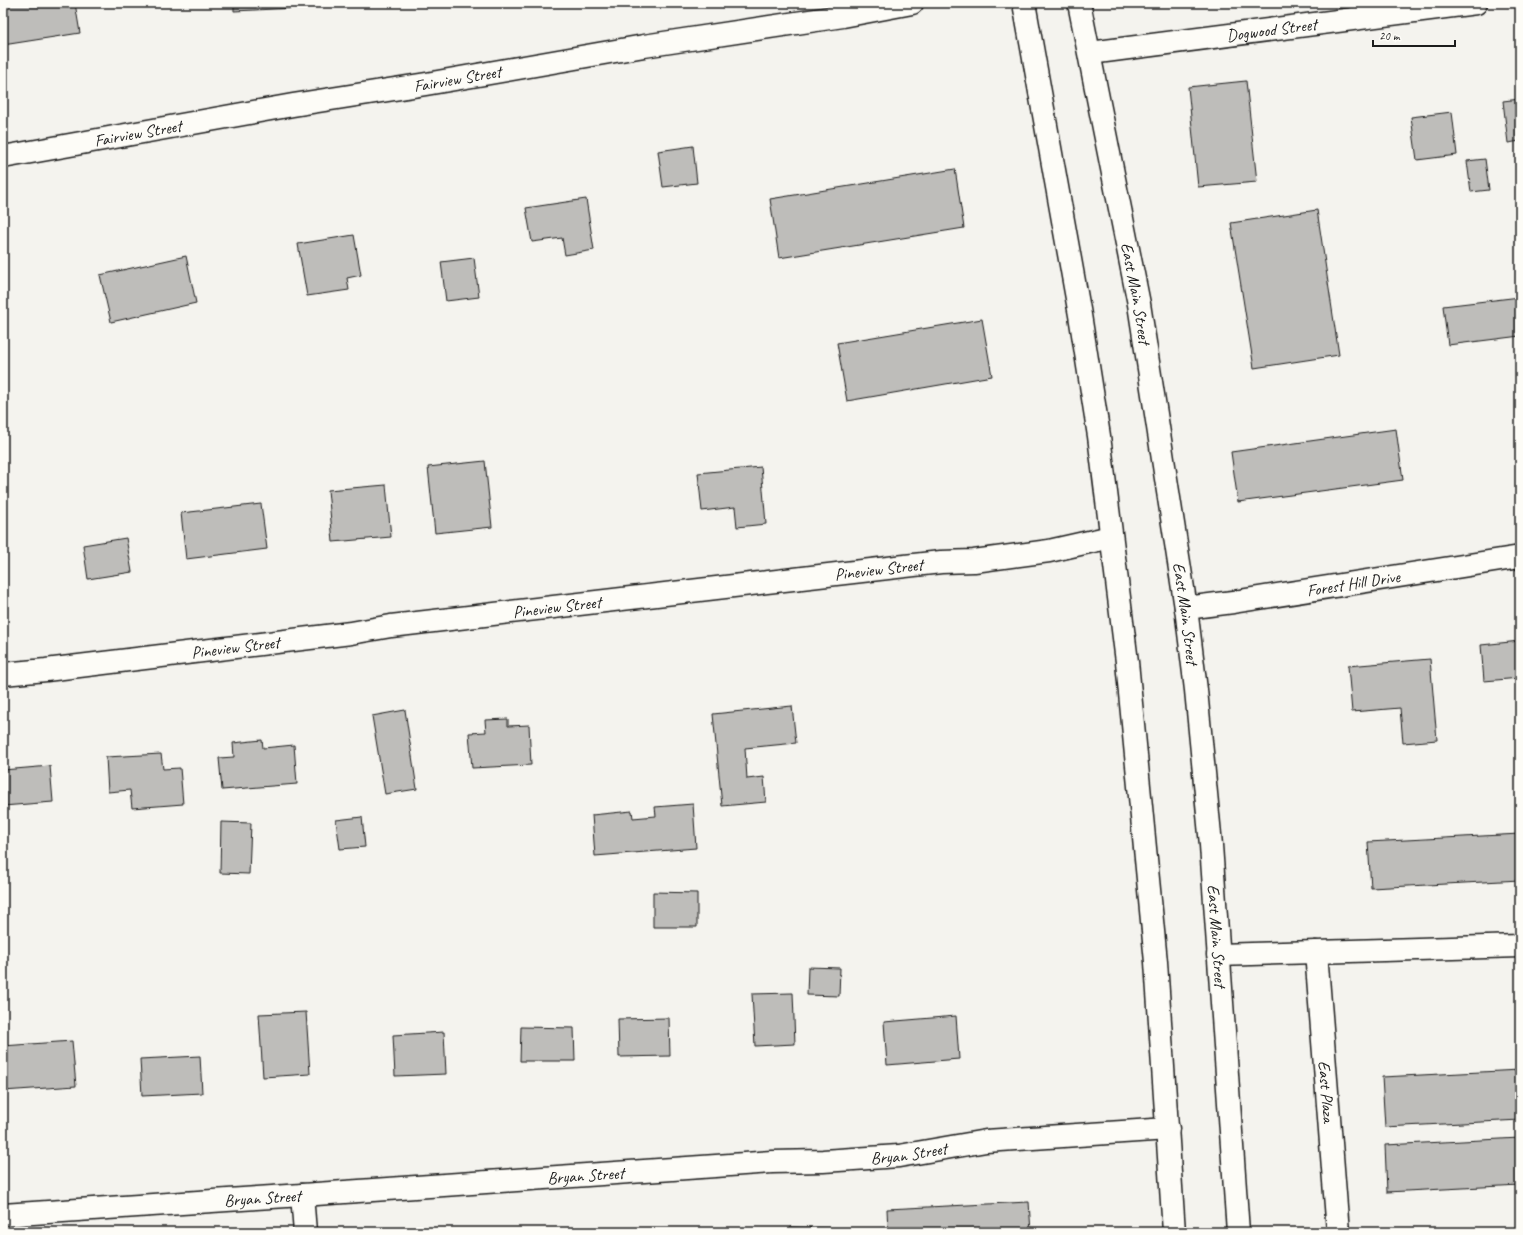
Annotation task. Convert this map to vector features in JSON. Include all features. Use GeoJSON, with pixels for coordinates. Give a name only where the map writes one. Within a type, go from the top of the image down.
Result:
{"type":"FeatureCollection","features":[{"type":"Feature","properties":{"kind":"street","name":"Fairview Street"},"geometry":{"type":"LineString","coordinates":[[3,157],[293,105],[426,84],[644,46],[843,16],[912,3]]}},
{"type":"Feature","properties":{"kind":"street"},"geometry":{"type":"LineString","coordinates":[[1024,3],[1080,315],[1099,436],[1128,670],[1156,962],[1174,1232]]}},
{"type":"Feature","properties":{"kind":"street","name":"East Main Street"},"geometry":{"type":"LineString","coordinates":[[1079,3],[1139,304],[1186,608],[1196,690],[1210,837],[1238,1232]]}},
{"type":"Feature","properties":{"kind":"street","name":"Dogwood Street"},"geometry":{"type":"LineString","coordinates":[[1090,53],[1476,3]]}},
{"type":"Feature","properties":{"kind":"street","name":"Pineview Street"},"geometry":{"type":"LineString","coordinates":[[3,674],[351,633],[391,626],[766,582],[934,563],[974,561],[1049,551],[1111,537]]}},
{"type":"Feature","properties":{"kind":"street","name":"Forest Hill Drive"},"geometry":{"type":"LineString","coordinates":[[1186,608],[1234,602],[1520,557]]}},
{"type":"Feature","properties":{"kind":"street"},"geometry":{"type":"LineString","coordinates":[[1218,955],[1520,946]]}},
{"type":"Feature","properties":{"kind":"street","name":"East Plaza"},"geometry":{"type":"LineString","coordinates":[[1316,952],[1338,1232]]}},
{"type":"Feature","properties":{"kind":"street","name":"Bryan Street"},"geometry":{"type":"LineString","coordinates":[[3,1214],[302,1195],[772,1162],[824,1162],[892,1156],[986,1141],[1168,1129]]}},
{"type":"Feature","properties":{"kind":"street"},"geometry":{"type":"LineString","coordinates":[[302,1195],[305,1232]]}},
{"type":"Feature","properties":{"kind":"building"},"geometry":{"type":"Polygon","coordinates":[[[3,3],[75,3],[80,33],[3,45],[3,3]]]}},
{"type":"Feature","properties":{"kind":"building"},"geometry":{"type":"Polygon","coordinates":[[[234,3],[296,3],[296,8],[234,11],[234,3]]]}},
{"type":"Feature","properties":{"kind":"building"},"geometry":{"type":"Polygon","coordinates":[[[1246,81],[1257,182],[1198,187],[1188,87],[1246,81]]]}},
{"type":"Feature","properties":{"kind":"building"},"geometry":{"type":"Polygon","coordinates":[[[1520,99],[1520,141],[1508,143],[1503,101],[1520,99]]]}},
{"type":"Feature","properties":{"kind":"building"},"geometry":{"type":"Polygon","coordinates":[[[1452,112],[1457,155],[1417,160],[1411,117],[1452,112]]]}},
{"type":"Feature","properties":{"kind":"building"},"geometry":{"type":"Polygon","coordinates":[[[693,146],[697,183],[663,187],[658,151],[693,146]]]}},
{"type":"Feature","properties":{"kind":"building"},"geometry":{"type":"Polygon","coordinates":[[[1485,159],[1489,190],[1471,192],[1467,161],[1485,159]]]}},
{"type":"Feature","properties":{"kind":"building"},"geometry":{"type":"Polygon","coordinates":[[[955,169],[964,228],[779,258],[770,199],[955,169]]]}},
{"type":"Feature","properties":{"kind":"building"},"geometry":{"type":"Polygon","coordinates":[[[586,199],[594,250],[565,255],[562,238],[532,242],[526,208],[586,199]]]}},
{"type":"Feature","properties":{"kind":"building"},"geometry":{"type":"Polygon","coordinates":[[[1317,210],[1339,355],[1254,368],[1231,223],[1317,210]]]}},
{"type":"Feature","properties":{"kind":"building"},"geometry":{"type":"Polygon","coordinates":[[[354,235],[361,275],[347,278],[349,290],[307,296],[298,244],[354,235]]]}},
{"type":"Feature","properties":{"kind":"building"},"geometry":{"type":"Polygon","coordinates":[[[186,256],[196,303],[111,322],[100,275],[186,256]]]}},
{"type":"Feature","properties":{"kind":"building"},"geometry":{"type":"Polygon","coordinates":[[[474,258],[479,297],[446,301],[441,262],[474,258]]]}},
{"type":"Feature","properties":{"kind":"building"},"geometry":{"type":"Polygon","coordinates":[[[1520,297],[1520,336],[1448,345],[1443,306],[1520,297]]]}},
{"type":"Feature","properties":{"kind":"building"},"geometry":{"type":"Polygon","coordinates":[[[982,319],[992,376],[847,401],[837,343],[982,319]]]}},
{"type":"Feature","properties":{"kind":"building"},"geometry":{"type":"Polygon","coordinates":[[[1396,429],[1403,480],[1238,502],[1231,452],[1396,429]]]}},
{"type":"Feature","properties":{"kind":"building"},"geometry":{"type":"Polygon","coordinates":[[[485,461],[492,527],[435,533],[428,467],[485,461]]]}},
{"type":"Feature","properties":{"kind":"building"},"geometry":{"type":"Polygon","coordinates":[[[761,467],[766,524],[737,527],[735,507],[702,511],[698,473],[761,467]]]}},
{"type":"Feature","properties":{"kind":"building"},"geometry":{"type":"Polygon","coordinates":[[[386,485],[391,537],[333,542],[328,490],[386,485]]]}},
{"type":"Feature","properties":{"kind":"building"},"geometry":{"type":"Polygon","coordinates":[[[261,504],[267,549],[186,559],[181,513],[261,504]]]}},
{"type":"Feature","properties":{"kind":"building"},"geometry":{"type":"Polygon","coordinates":[[[126,538],[132,572],[88,579],[83,545],[126,538]]]}},
{"type":"Feature","properties":{"kind":"building"},"geometry":{"type":"Polygon","coordinates":[[[1520,641],[1520,678],[1484,681],[1481,645],[1520,641]]]}},
{"type":"Feature","properties":{"kind":"building"},"geometry":{"type":"Polygon","coordinates":[[[1430,659],[1437,740],[1403,743],[1400,708],[1352,712],[1348,666],[1430,659]]]}},
{"type":"Feature","properties":{"kind":"building"},"geometry":{"type":"Polygon","coordinates":[[[792,706],[796,743],[745,748],[747,779],[764,777],[766,802],[722,806],[713,714],[792,706]]]}},
{"type":"Feature","properties":{"kind":"building"},"geometry":{"type":"Polygon","coordinates":[[[405,710],[417,789],[385,794],[372,716],[405,710]]]}},
{"type":"Feature","properties":{"kind":"building"},"geometry":{"type":"Polygon","coordinates":[[[508,719],[508,726],[529,725],[531,765],[472,768],[469,733],[486,732],[485,720],[508,719]]]}},
{"type":"Feature","properties":{"kind":"building"},"geometry":{"type":"Polygon","coordinates":[[[262,740],[263,748],[294,745],[297,784],[222,790],[219,758],[234,757],[233,743],[262,740]]]}},
{"type":"Feature","properties":{"kind":"building"},"geometry":{"type":"Polygon","coordinates":[[[161,754],[163,769],[180,768],[183,804],[132,808],[130,790],[108,792],[106,757],[161,754]]]}},
{"type":"Feature","properties":{"kind":"building"},"geometry":{"type":"Polygon","coordinates":[[[50,766],[53,802],[3,806],[3,770],[50,766]]]}},
{"type":"Feature","properties":{"kind":"building"},"geometry":{"type":"Polygon","coordinates":[[[693,804],[696,848],[595,856],[592,815],[632,811],[633,818],[656,816],[655,807],[693,804]]]}},
{"type":"Feature","properties":{"kind":"building"},"geometry":{"type":"Polygon","coordinates":[[[362,817],[365,847],[340,849],[336,820],[362,817]]]}},
{"type":"Feature","properties":{"kind":"building"},"geometry":{"type":"Polygon","coordinates":[[[221,822],[251,823],[249,874],[220,873],[221,822]]]}},
{"type":"Feature","properties":{"kind":"building"},"geometry":{"type":"Polygon","coordinates":[[[1520,834],[1520,880],[1371,888],[1368,842],[1520,834]]]}},
{"type":"Feature","properties":{"kind":"building"},"geometry":{"type":"Polygon","coordinates":[[[653,892],[697,893],[697,927],[653,927],[653,892]]]}},
{"type":"Feature","properties":{"kind":"building"},"geometry":{"type":"Polygon","coordinates":[[[808,967],[840,968],[839,996],[807,995],[808,967]]]}},
{"type":"Feature","properties":{"kind":"building"},"geometry":{"type":"Polygon","coordinates":[[[793,993],[795,1044],[755,1046],[752,994],[793,993]]]}},
{"type":"Feature","properties":{"kind":"building"},"geometry":{"type":"Polygon","coordinates":[[[306,1012],[310,1074],[263,1077],[259,1014],[306,1012]]]}},
{"type":"Feature","properties":{"kind":"building"},"geometry":{"type":"Polygon","coordinates":[[[956,1016],[959,1059],[887,1065],[884,1022],[956,1016]]]}},
{"type":"Feature","properties":{"kind":"building"},"geometry":{"type":"Polygon","coordinates":[[[669,1018],[670,1056],[619,1057],[618,1019],[669,1018]]]}},
{"type":"Feature","properties":{"kind":"building"},"geometry":{"type":"Polygon","coordinates":[[[521,1027],[574,1028],[575,1061],[520,1061],[521,1027]]]}},
{"type":"Feature","properties":{"kind":"building"},"geometry":{"type":"Polygon","coordinates":[[[444,1032],[446,1074],[395,1076],[393,1035],[444,1032]]]}},
{"type":"Feature","properties":{"kind":"building"},"geometry":{"type":"Polygon","coordinates":[[[72,1041],[76,1086],[3,1091],[3,1046],[72,1041]]]}},
{"type":"Feature","properties":{"kind":"building"},"geometry":{"type":"Polygon","coordinates":[[[200,1056],[202,1093],[142,1096],[140,1059],[200,1056]]]}},
{"type":"Feature","properties":{"kind":"building"},"geometry":{"type":"Polygon","coordinates":[[[1520,1070],[1520,1120],[1385,1127],[1382,1077],[1520,1070]]]}},
{"type":"Feature","properties":{"kind":"building"},"geometry":{"type":"Polygon","coordinates":[[[1520,1138],[1520,1185],[1387,1192],[1385,1145],[1520,1138]]]}},
{"type":"Feature","properties":{"kind":"building"},"geometry":{"type":"Polygon","coordinates":[[[1029,1202],[1031,1232],[888,1232],[887,1209],[1029,1202]]]}},
{"type":"Feature","properties":{"kind":"building"},"geometry":{"type":"Polygon","coordinates":[[[791,1227],[831,1228],[831,1232],[790,1232],[791,1227]]]}}]}
